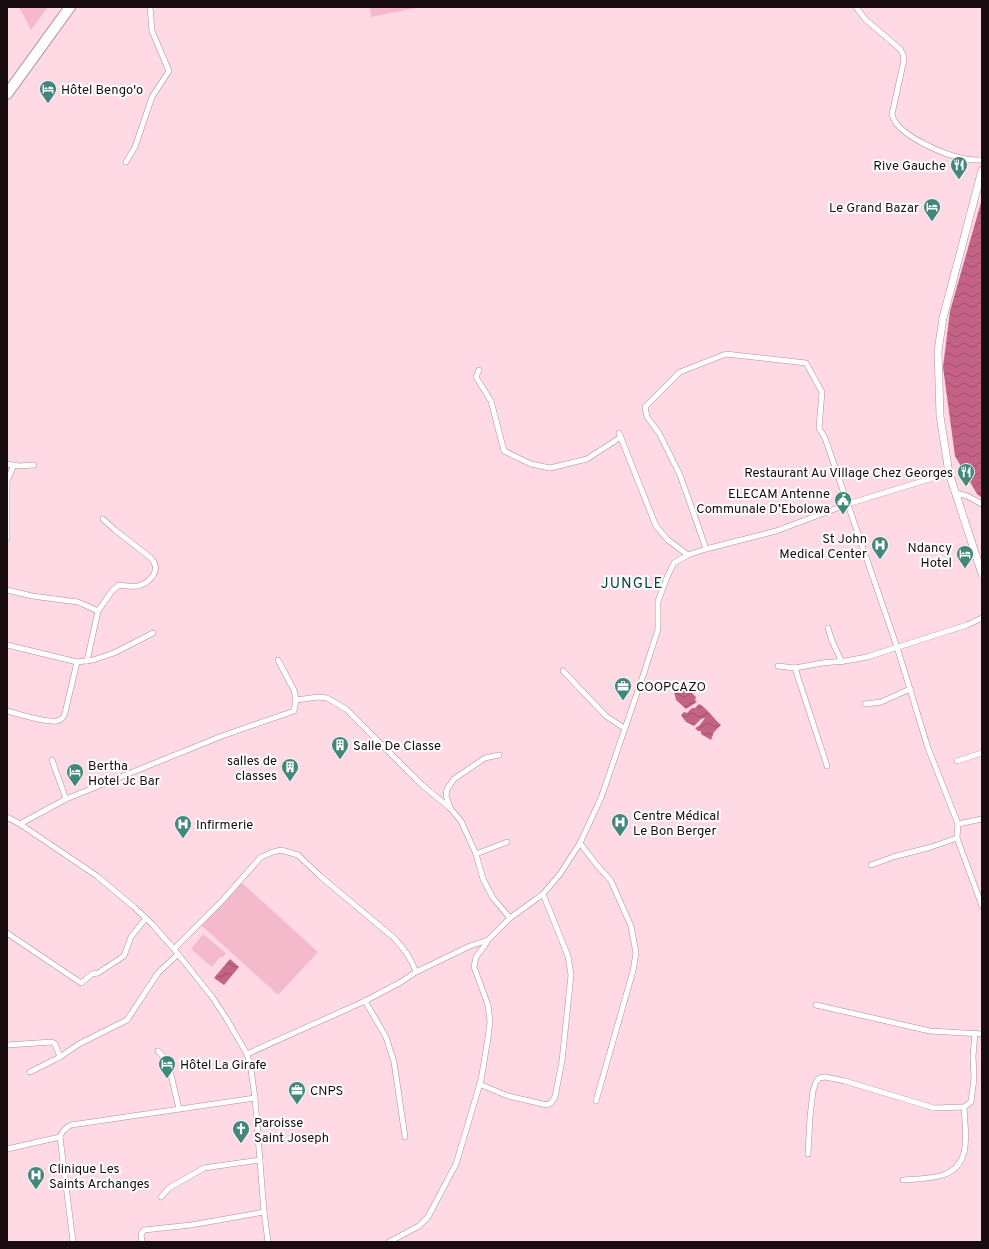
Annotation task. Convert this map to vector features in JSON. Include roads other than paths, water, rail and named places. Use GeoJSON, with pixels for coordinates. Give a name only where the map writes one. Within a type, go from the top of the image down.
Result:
{"type":"FeatureCollection","features":[{"type":"Feature","properties":{"kind":"highway"},"geometry":{"type":"LineString","coordinates":[[62,19],[65,7]]}},
{"type":"Feature","properties":{"kind":"highway"},"geometry":{"type":"LineString","coordinates":[[7,94],[70,7]]}},
{"type":"Feature","properties":{"kind":"street"},"geometry":{"type":"LineString","coordinates":[[126,162],[136,146],[152,97],[169,71],[152,31],[150,7]]}},
{"type":"Feature","properties":{"kind":"street"},"geometry":{"type":"LineString","coordinates":[[856,7],[865,19],[900,49],[903,54],[904,60],[892,114],[893,119],[897,124],[916,140],[940,152],[966,159],[982,160]]}},
{"type":"Feature","properties":{"kind":"street"},"geometry":{"type":"LineString","coordinates":[[982,170],[943,318],[939,338],[938,357],[940,416],[949,473],[982,574]]}},
{"type":"Feature","properties":{"kind":"street"},"geometry":{"type":"LineString","coordinates":[[706,549],[680,475],[659,433],[647,417],[645,407],[680,372],[726,354],[806,363],[822,392],[819,411],[819,428],[825,438],[897,647],[928,748],[958,824],[957,838],[982,906]]}},
{"type":"Feature","properties":{"kind":"street"},"geometry":{"type":"LineString","coordinates":[[479,370],[476,377],[491,401],[504,451],[524,461],[550,468],[587,459],[620,435],[656,526],[668,540],[688,555]]}},
{"type":"Feature","properties":{"kind":"street"},"geometry":{"type":"LineString","coordinates":[[7,464],[34,465]]}},
{"type":"Feature","properties":{"kind":"street"},"geometry":{"type":"LineString","coordinates":[[7,538],[7,482],[14,465]]}},
{"type":"Feature","properties":{"kind":"street"},"geometry":{"type":"LineString","coordinates":[[389,1242],[419,1226],[428,1217],[456,1164],[479,1084],[490,1021],[488,1005],[474,967],[474,962],[488,940],[510,918],[543,894],[560,874],[580,843],[600,798],[644,673],[658,629],[658,601],[674,563],[688,555],[706,549],[776,531],[848,504],[949,473]]}},
{"type":"Feature","properties":{"kind":"street"},"geometry":{"type":"LineString","coordinates":[[955,492],[967,496],[982,504]]}},
{"type":"Feature","properties":{"kind":"street"},"geometry":{"type":"LineString","coordinates":[[87,661],[98,611],[115,587],[119,585],[137,586],[145,583],[153,577],[156,569],[155,562],[152,558],[103,519]]}},
{"type":"Feature","properties":{"kind":"street"},"geometry":{"type":"LineString","coordinates":[[7,590],[32,596],[78,602],[98,611]]}},
{"type":"Feature","properties":{"kind":"street"},"geometry":{"type":"LineString","coordinates":[[778,666],[795,668],[867,657],[968,625],[982,618]]}},
{"type":"Feature","properties":{"kind":"street"},"geometry":{"type":"LineString","coordinates":[[828,628],[832,641],[842,662]]}},
{"type":"Feature","properties":{"kind":"street"},"geometry":{"type":"LineString","coordinates":[[7,645],[77,662],[87,661],[114,653],[153,633]]}},
{"type":"Feature","properties":{"kind":"street"},"geometry":{"type":"LineString","coordinates":[[20,824],[66,799],[222,736],[294,711],[296,700],[294,690],[278,660]]}},
{"type":"Feature","properties":{"kind":"street"},"geometry":{"type":"LineString","coordinates":[[7,711],[58,721],[65,713],[77,662]]}},
{"type":"Feature","properties":{"kind":"street"},"geometry":{"type":"LineString","coordinates":[[795,668],[827,766]]}},
{"type":"Feature","properties":{"kind":"street"},"geometry":{"type":"LineString","coordinates":[[563,671],[606,716],[624,728]]}},
{"type":"Feature","properties":{"kind":"street"},"geometry":{"type":"LineString","coordinates":[[865,704],[881,702],[910,689]]}},
{"type":"Feature","properties":{"kind":"street"},"geometry":{"type":"LineString","coordinates":[[296,700],[318,697],[327,698],[346,709],[422,785],[450,808],[461,821],[476,854],[483,879],[493,898],[510,918]]}},
{"type":"Feature","properties":{"kind":"street"},"geometry":{"type":"LineString","coordinates":[[957,761],[982,753]]}},
{"type":"Feature","properties":{"kind":"street"},"geometry":{"type":"LineString","coordinates":[[450,808],[446,795],[447,789],[454,779],[485,758],[499,755]]}},
{"type":"Feature","properties":{"kind":"street"},"geometry":{"type":"LineString","coordinates":[[52,760],[66,799]]}},
{"type":"Feature","properties":{"kind":"street"},"geometry":{"type":"LineString","coordinates":[[8,820],[20,824],[97,876],[146,918],[213,998],[226,1018],[247,1054],[252,1076],[268,1242]]}},
{"type":"Feature","properties":{"kind":"street"},"geometry":{"type":"LineString","coordinates":[[958,824],[982,820]]}},
{"type":"Feature","properties":{"kind":"street"},"geometry":{"type":"LineString","coordinates":[[871,865],[893,856],[931,847],[957,838]]}},
{"type":"Feature","properties":{"kind":"street"},"geometry":{"type":"LineString","coordinates":[[476,854],[507,842]]}},
{"type":"Feature","properties":{"kind":"street"},"geometry":{"type":"LineString","coordinates":[[580,843],[611,881],[632,926],[636,953],[633,972],[596,1101]]}},
{"type":"Feature","properties":{"kind":"street"},"geometry":{"type":"LineString","coordinates":[[30,1072],[60,1057],[79,1044],[127,1020],[158,973],[176,952],[261,857],[273,852],[281,850],[298,856],[394,938],[411,959],[416,972]]}},
{"type":"Feature","properties":{"kind":"street"},"geometry":{"type":"LineString","coordinates":[[479,1084],[508,1096],[547,1105],[551,1103],[555,1097],[562,1061],[571,976],[568,956],[543,894]]}},
{"type":"Feature","properties":{"kind":"street"},"geometry":{"type":"LineString","coordinates":[[7,933],[81,983],[92,974],[98,973],[124,956],[131,937],[146,918]]}},
{"type":"Feature","properties":{"kind":"street"},"geometry":{"type":"LineString","coordinates":[[247,1054],[365,1001],[416,972],[470,946],[488,940]]}},
{"type":"Feature","properties":{"kind":"street"},"geometry":{"type":"LineString","coordinates":[[365,1001],[386,1037],[394,1062],[406,1137]]}},
{"type":"Feature","properties":{"kind":"street"},"geometry":{"type":"LineString","coordinates":[[816,1004],[930,1031],[982,1034]]}},
{"type":"Feature","properties":{"kind":"street"},"geometry":{"type":"LineString","coordinates":[[808,1154],[813,1091],[819,1078],[825,1076],[846,1081],[934,1108],[964,1107],[971,1102],[974,1078],[973,1056],[975,1033]]}},
{"type":"Feature","properties":{"kind":"street"},"geometry":{"type":"LineString","coordinates":[[7,1044],[52,1042],[55,1044],[60,1057]]}},
{"type":"Feature","properties":{"kind":"street"},"geometry":{"type":"LineString","coordinates":[[158,1051],[168,1062],[179,1109]]}},
{"type":"Feature","properties":{"kind":"street"},"geometry":{"type":"LineString","coordinates":[[73,1242],[60,1137],[62,1131],[70,1125],[255,1098]]}},
{"type":"Feature","properties":{"kind":"street"},"geometry":{"type":"LineString","coordinates":[[903,1180],[942,1175],[953,1170],[960,1164],[965,1145],[964,1107]]}},
{"type":"Feature","properties":{"kind":"street"},"geometry":{"type":"LineString","coordinates":[[7,1149],[60,1137]]}},
{"type":"Feature","properties":{"kind":"street"},"geometry":{"type":"LineString","coordinates":[[161,1197],[169,1188],[204,1168],[260,1160]]}},
{"type":"Feature","properties":{"kind":"street"},"geometry":{"type":"LineString","coordinates":[[142,1242],[141,1234],[144,1230],[191,1225],[264,1212]]}},
{"type":"Feature","properties":{"kind":"water"},"geometry":{"type":"Polygon","coordinates":[[[982,199],[982,498],[977,494],[955,456],[943,367],[950,311],[982,199]]]}},
{"type":"Feature","properties":{"kind":"water"},"geometry":{"type":"Polygon","coordinates":[[[682,683],[696,697],[695,700],[697,702],[686,709],[676,700],[674,692],[682,683]]]}},
{"type":"Feature","properties":{"kind":"water"},"geometry":{"type":"Polygon","coordinates":[[[699,704],[704,707],[721,725],[714,732],[711,740],[695,728],[699,726],[705,718],[701,719],[694,726],[686,722],[681,715],[684,712],[687,713],[699,704]]]}},
{"type":"Feature","properties":{"kind":"water"},"geometry":{"type":"Polygon","coordinates":[[[230,959],[239,967],[224,985],[214,978],[230,959]]]}},
{"type":"Feature","properties":{"kind":"place","name":"Hôtel Bengo'o"},"geometry":{"type":"Point","coordinates":[48,104]}},
{"type":"Feature","properties":{"kind":"place","name":"Rive Gauche"},"geometry":{"type":"Point","coordinates":[959,180]}},
{"type":"Feature","properties":{"kind":"place","name":"Le Grand Bazar"},"geometry":{"type":"Point","coordinates":[932,222]}},
{"type":"Feature","properties":{"kind":"place","name":"Restaurant Au Village Chez Georges"},"geometry":{"type":"Point","coordinates":[966,487]}},
{"type":"Feature","properties":{"kind":"place","name":"ELECAM Antenne Communale D’Ebolowa"},"geometry":{"type":"Point","coordinates":[843,515]}},
{"type":"Feature","properties":{"kind":"place","name":"St John Medical Center"},"geometry":{"type":"Point","coordinates":[880,560]}},
{"type":"Feature","properties":{"kind":"place","name":"Ndancy Hotel"},"geometry":{"type":"Point","coordinates":[965,569]}},
{"type":"Feature","properties":{"kind":"place","name":"COOPCAZO"},"geometry":{"type":"Point","coordinates":[623,701]}},
{"type":"Feature","properties":{"kind":"place","name":"Salle De Classe"},"geometry":{"type":"Point","coordinates":[340,760]}},
{"type":"Feature","properties":{"kind":"place","name":"salles de classes"},"geometry":{"type":"Point","coordinates":[290,782]}},
{"type":"Feature","properties":{"kind":"place","name":"Bertha Hotel Jc Bar"},"geometry":{"type":"Point","coordinates":[75,787]}},
{"type":"Feature","properties":{"kind":"place","name":"Centre Médical Le Bon Berger"},"geometry":{"type":"Point","coordinates":[620,837]}},
{"type":"Feature","properties":{"kind":"place","name":"Infirmerie"},"geometry":{"type":"Point","coordinates":[183,839]}},
{"type":"Feature","properties":{"kind":"place","name":"Hôtel La Girafe"},"geometry":{"type":"Point","coordinates":[167,1079]}},
{"type":"Feature","properties":{"kind":"place","name":"CNPS"},"geometry":{"type":"Point","coordinates":[297,1105]}},
{"type":"Feature","properties":{"kind":"place","name":"Paroisse Saint Joseph"},"geometry":{"type":"Point","coordinates":[241,1144]}},
{"type":"Feature","properties":{"kind":"place","name":"Clinique Les Saints Archanges"},"geometry":{"type":"Point","coordinates":[36,1190]}},
{"type":"Feature","properties":{"kind":"district","name":"JUNGLE"},"geometry":{"type":"Point","coordinates":[632,583]}}]}
